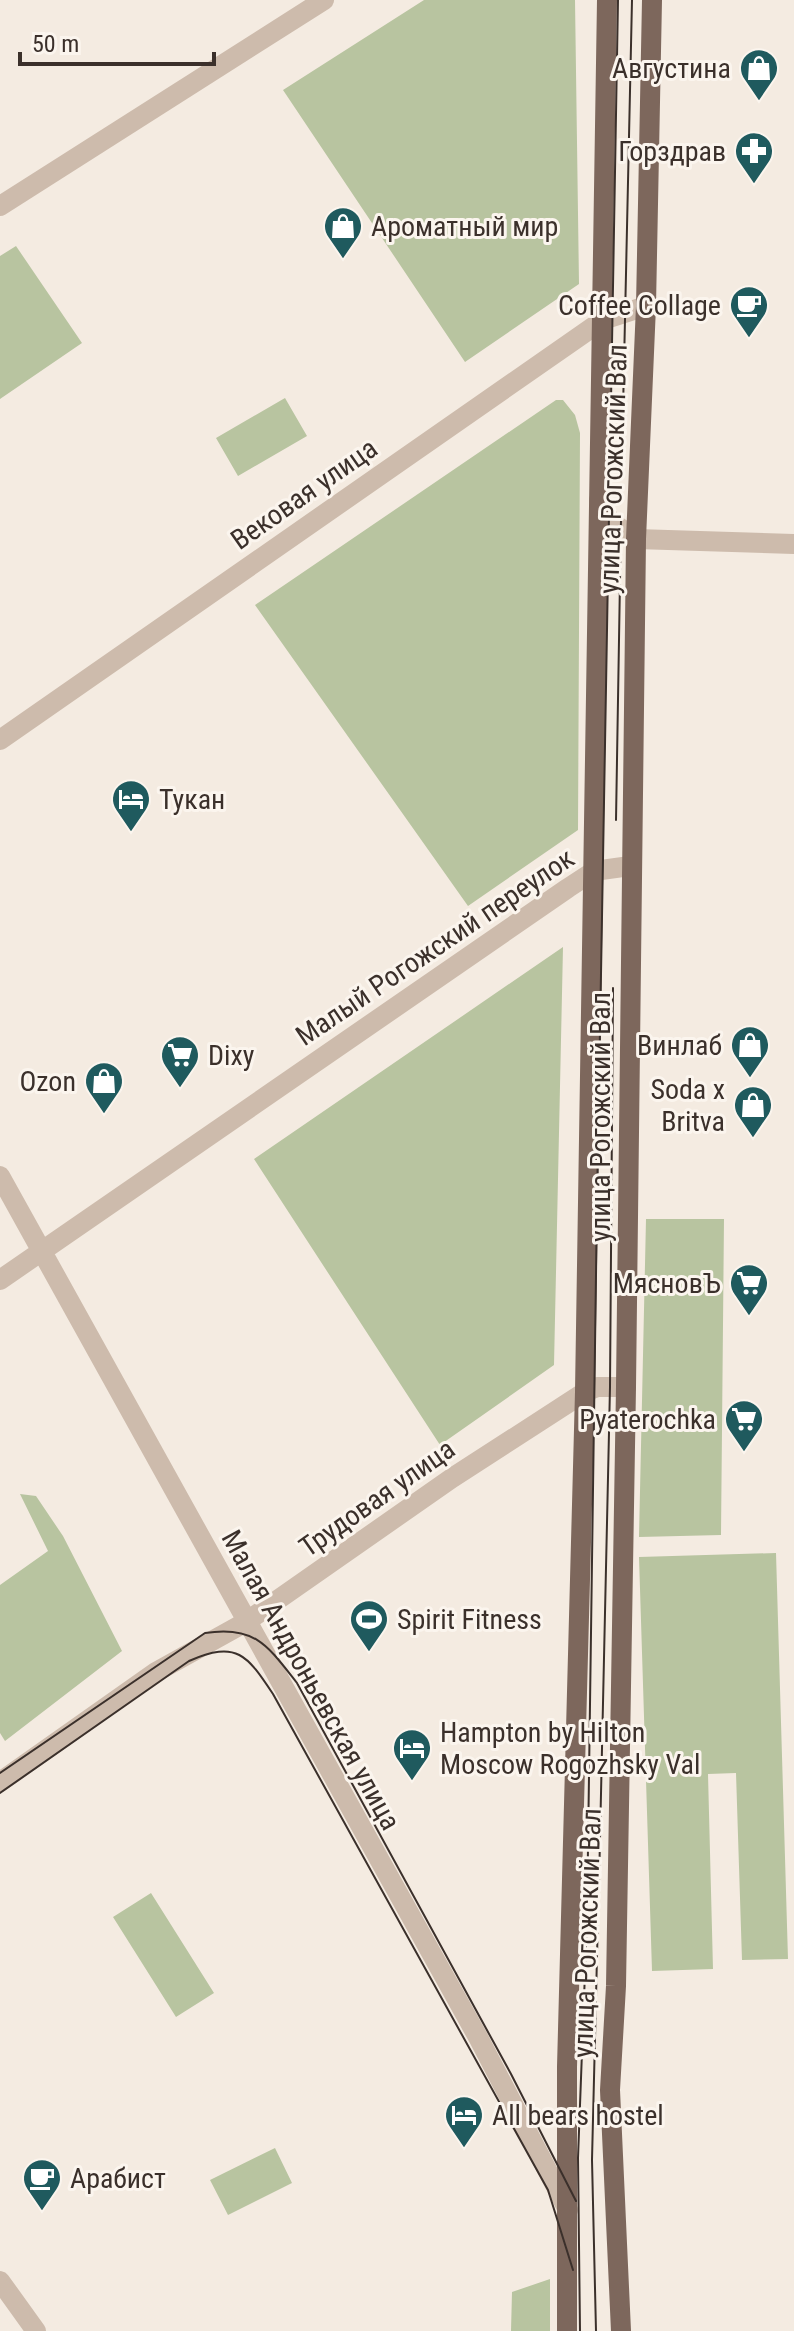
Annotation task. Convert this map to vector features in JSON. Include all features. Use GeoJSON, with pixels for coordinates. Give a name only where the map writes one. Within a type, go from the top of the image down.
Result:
{"type":"FeatureCollection","features":[{"type":"Feature","properties":{"kind":"main road","name":"улица Рогожский Вал"},"geometry":{"type":"LineString","coordinates":[[567,2331],[567,2067],[585,1392],[607,0]]}},
{"type":"Feature","properties":{"kind":"main road","name":"улица Рогожский Вал"},"geometry":{"type":"LineString","coordinates":[[621,2331],[610,2090],[616,1971],[626,1387],[636,539],[646,306],[652,0]]}},
{"type":"Feature","properties":{"kind":"street"},"geometry":{"type":"LineString","coordinates":[[0,206],[324,0]]}},
{"type":"Feature","properties":{"kind":"street","name":"Вековая улица"},"geometry":{"type":"LineString","coordinates":[[0,740],[603,320],[646,306]]}},
{"type":"Feature","properties":{"kind":"street"},"geometry":{"type":"LineString","coordinates":[[599,500],[610,521],[636,539],[794,544]]}},
{"type":"Feature","properties":{"kind":"street","name":"Малый Рогожский переулок"},"geometry":{"type":"LineString","coordinates":[[0,1280],[594,871],[630,866]]}},
{"type":"Feature","properties":{"kind":"street","name":"Малая Андроньевская улица"},"geometry":{"type":"LineString","coordinates":[[0,1176],[473,2027],[569,2212]]}},
{"type":"Feature","properties":{"kind":"street"},"geometry":{"type":"LineString","coordinates":[[585,1392],[597,1387],[626,1387]]}},
{"type":"Feature","properties":{"kind":"street","name":"Трудовая улица"},"geometry":{"type":"LineString","coordinates":[[0,1782],[156,1672],[246,1622],[452,1478],[585,1392]]}},
{"type":"Feature","properties":{"kind":"street"},"geometry":{"type":"LineString","coordinates":[[0,2281],[36,2331]]}},
{"type":"Feature","properties":{"kind":"green space"},"geometry":{"type":"Polygon","coordinates":[[[424,0],[575,0],[579,284],[465,362],[283,90],[424,0]]]}},
{"type":"Feature","properties":{"kind":"green space"},"geometry":{"type":"Polygon","coordinates":[[[16,246],[82,343],[0,399],[0,256],[16,246]]]}},
{"type":"Feature","properties":{"kind":"green space"},"geometry":{"type":"Polygon","coordinates":[[[285,398],[307,436],[238,476],[216,438],[285,398]]]}},
{"type":"Feature","properties":{"kind":"green space"},"geometry":{"type":"Polygon","coordinates":[[[556,400],[563,400],[575,415],[580,433],[578,830],[468,906],[255,605],[556,400]]]}},
{"type":"Feature","properties":{"kind":"green space"},"geometry":{"type":"Polygon","coordinates":[[[563,947],[554,1365],[440,1445],[254,1159],[563,947]]]}},
{"type":"Feature","properties":{"kind":"green space"},"geometry":{"type":"Polygon","coordinates":[[[646,1219],[724,1219],[721,1535],[639,1537],[646,1219]]]}},
{"type":"Feature","properties":{"kind":"green space"},"geometry":{"type":"Polygon","coordinates":[[[20,1494],[36,1496],[63,1536],[122,1651],[5,1741],[0,1733],[0,1585],[48,1551],[20,1494]]]}},
{"type":"Feature","properties":{"kind":"green space"},"geometry":{"type":"Polygon","coordinates":[[[776,1553],[788,1959],[742,1960],[736,1773],[708,1774],[713,1969],[652,1971],[639,1557],[776,1553]]]}},
{"type":"Feature","properties":{"kind":"green space"},"geometry":{"type":"Polygon","coordinates":[[[151,1893],[214,1993],[176,2017],[113,1917],[151,1893]]]}},
{"type":"Feature","properties":{"kind":"green space"},"geometry":{"type":"Polygon","coordinates":[[[275,2148],[292,2183],[228,2215],[210,2180],[275,2148]]]}},
{"type":"Feature","properties":{"kind":"green space"},"geometry":{"type":"Polygon","coordinates":[[[550,2279],[550,2331],[511,2331],[512,2292],[550,2279]]]}},
{"type":"Feature","properties":{"kind":"tram line"},"geometry":{"type":"LineString","coordinates":[[580,2331],[578,2158],[587,1919],[618,0]]}},
{"type":"Feature","properties":{"kind":"tram line"},"geometry":{"type":"LineString","coordinates":[[622,456],[632,0]]}},
{"type":"Feature","properties":{"kind":"tram line"},"geometry":{"type":"LineString","coordinates":[[616,820],[621,520]]}},
{"type":"Feature","properties":{"kind":"tram line"},"geometry":{"type":"LineString","coordinates":[[599,1884],[610,1387],[613,988]]}},
{"type":"Feature","properties":{"kind":"tram line"},"geometry":{"type":"LineString","coordinates":[[0,1773],[205,1633],[236,1632],[259,1641],[297,1683],[511,2074],[576,2201]]}},
{"type":"Feature","properties":{"kind":"tram line"},"geometry":{"type":"LineString","coordinates":[[0,1793],[189,1661],[219,1652],[230,1652],[248,1661],[273,1694],[548,2190],[573,2270]]}},
{"type":"Feature","properties":{"kind":"tram line"},"geometry":{"type":"LineString","coordinates":[[596,2331],[592,2160],[598,1916]]}},
{"type":"Feature","properties":{"kind":"place","name":"Августина"},"geometry":{"type":"Point","coordinates":[759,102]}},
{"type":"Feature","properties":{"kind":"place","name":"Горздрав"},"geometry":{"type":"Point","coordinates":[754,185]}},
{"type":"Feature","properties":{"kind":"place","name":"Ароматный мир"},"geometry":{"type":"Point","coordinates":[343,260]}},
{"type":"Feature","properties":{"kind":"place","name":"Coffee Collage"},"geometry":{"type":"Point","coordinates":[749,339]}},
{"type":"Feature","properties":{"kind":"place","name":"Тукан"},"geometry":{"type":"Point","coordinates":[131,833]}},
{"type":"Feature","properties":{"kind":"place","name":"Винлаб"},"geometry":{"type":"Point","coordinates":[750,1079]}},
{"type":"Feature","properties":{"kind":"place","name":"Dixy"},"geometry":{"type":"Point","coordinates":[180,1089]}},
{"type":"Feature","properties":{"kind":"place","name":"Ozon"},"geometry":{"type":"Point","coordinates":[104,1115]}},
{"type":"Feature","properties":{"kind":"place","name":"Soda x Britva"},"geometry":{"type":"Point","coordinates":[753,1139]}},
{"type":"Feature","properties":{"kind":"place","name":"МясновЪ"},"geometry":{"type":"Point","coordinates":[749,1317]}},
{"type":"Feature","properties":{"kind":"place","name":"Pyaterochka"},"geometry":{"type":"Point","coordinates":[744,1453]}},
{"type":"Feature","properties":{"kind":"place","name":"Spirit Fitness"},"geometry":{"type":"Point","coordinates":[369,1653]}},
{"type":"Feature","properties":{"kind":"place","name":"Hampton by Hilton Moscow Rogozhsky Val"},"geometry":{"type":"Point","coordinates":[412,1782]}},
{"type":"Feature","properties":{"kind":"place","name":"All bears hostel"},"geometry":{"type":"Point","coordinates":[464,2149]}},
{"type":"Feature","properties":{"kind":"place","name":"Арабист"},"geometry":{"type":"Point","coordinates":[42,2212]}}]}
